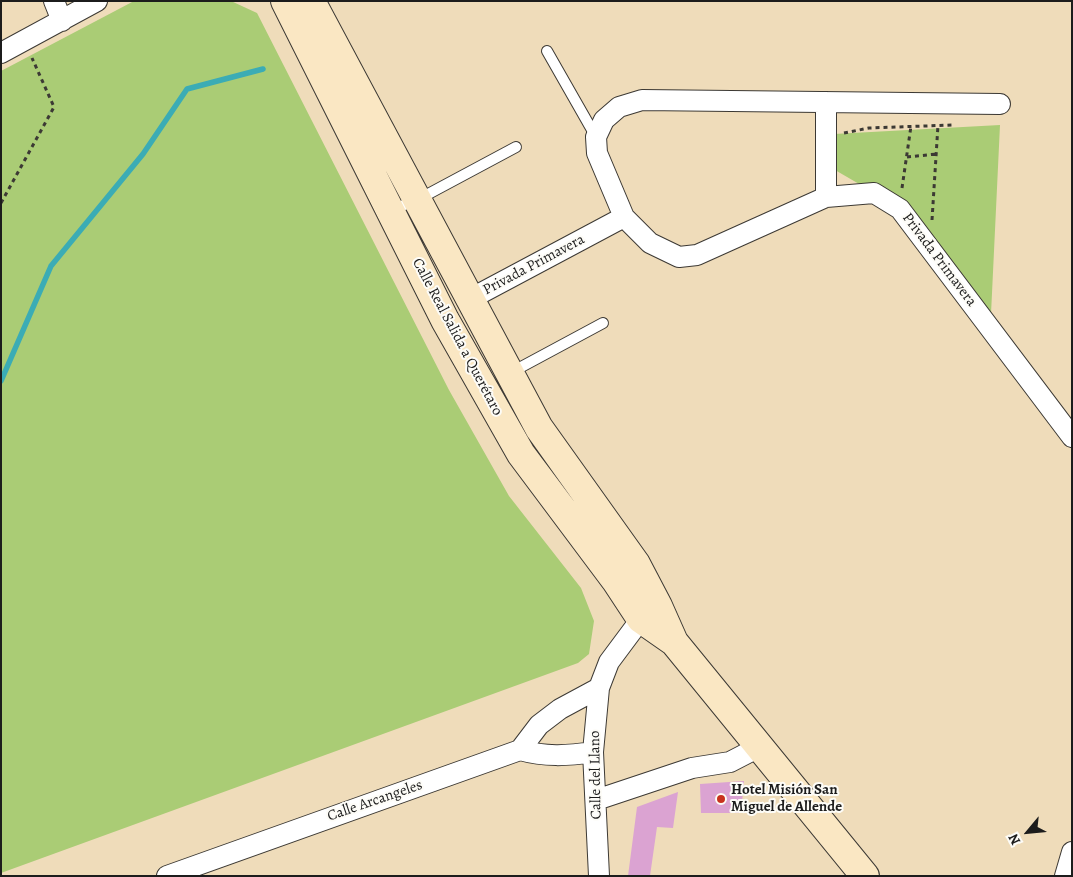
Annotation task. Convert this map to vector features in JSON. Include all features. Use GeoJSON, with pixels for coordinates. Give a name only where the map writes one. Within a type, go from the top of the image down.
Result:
{"type":"FeatureCollection","features":[{"type":"Feature","properties":{"kind":"street"},"geometry":{"type":"LineString","coordinates":[[54,1],[62,21]]}},
{"type":"Feature","properties":{"kind":"street","name":"Calle Real Salida a Querétaro"},"geometry":{"type":"LineString","coordinates":[[285,1],[445,320],[521,454],[616,581],[650,613],[865,876]]}},
{"type":"Feature","properties":{"kind":"street","name":"Calle Real Salida a Querétaro"},"geometry":{"type":"LineString","coordinates":[[311,1],[539,428],[636,564],[650,613]]}},
{"type":"Feature","properties":{"kind":"street"},"geometry":{"type":"LineString","coordinates":[[1,54],[62,21],[87,4]]}},
{"type":"Feature","properties":{"kind":"street"},"geometry":{"type":"LineString","coordinates":[[596,137],[604,120],[619,107],[642,100],[1000,104]]}},
{"type":"Feature","properties":{"kind":"street"},"geometry":{"type":"LineString","coordinates":[[826,102],[826,197]]}},
{"type":"Feature","properties":{"kind":"street","name":"Privada Primavera"},"geometry":{"type":"LineString","coordinates":[[596,137],[597,153],[624,217],[650,242],[679,257],[697,255],[826,197],[874,193],[900,209],[1072,437]]}},
{"type":"Feature","properties":{"kind":"street","name":"Privada Primavera"},"geometry":{"type":"LineString","coordinates":[[470,299],[624,217]]}},
{"type":"Feature","properties":{"kind":"street","name":"Calle del Llano"},"geometry":{"type":"LineString","coordinates":[[599,876],[593,752],[599,688],[609,662],[650,613]]}},
{"type":"Feature","properties":{"kind":"street"},"geometry":{"type":"LineString","coordinates":[[593,752],[565,756],[540,756],[520,750],[539,725],[560,709],[599,688]]}},
{"type":"Feature","properties":{"kind":"street"},"geometry":{"type":"LineString","coordinates":[[596,800],[692,768],[730,762],[758,747]]}},
{"type":"Feature","properties":{"kind":"street","name":"Calle Arcangeles"},"geometry":{"type":"LineString","coordinates":[[167,876],[520,750]]}},
{"type":"Feature","properties":{"kind":"street","name":"Calle Arcangeles"},"geometry":{"type":"LineString","coordinates":[[210,876],[231,852]]}},
{"type":"Feature","properties":{"kind":"street"},"geometry":{"type":"LineString","coordinates":[[1066,876],[1072,852]]}},
{"type":"Feature","properties":{"kind":"lane"},"geometry":{"type":"LineString","coordinates":[[547,51],[596,137]]}},
{"type":"Feature","properties":{"kind":"lane"},"geometry":{"type":"LineString","coordinates":[[390,211],[417,200],[516,147]]}},
{"type":"Feature","properties":{"kind":"lane"},"geometry":{"type":"LineString","coordinates":[[510,373],[603,323]]}},
{"type":"Feature","properties":{"kind":"path"},"geometry":{"type":"LineString","coordinates":[[1,203],[54,107],[24,42]]}},
{"type":"Feature","properties":{"kind":"path"},"geometry":{"type":"LineString","coordinates":[[842,141],[842,133],[869,128],[956,124]]}},
{"type":"Feature","properties":{"kind":"path"},"geometry":{"type":"LineString","coordinates":[[926,220],[932,226],[938,125]]}},
{"type":"Feature","properties":{"kind":"path"},"geometry":{"type":"LineString","coordinates":[[901,196],[911,126]]}},
{"type":"Feature","properties":{"kind":"path"},"geometry":{"type":"LineString","coordinates":[[907,157],[937,154]]}},
{"type":"Feature","properties":{"kind":"green space"},"geometry":{"type":"Polygon","coordinates":[[[134,1],[231,1],[257,13],[449,390],[509,496],[581,588],[594,621],[589,654],[578,663],[1,873],[1,71],[134,1]]]}},
{"type":"Feature","properties":{"kind":"green space"},"geometry":{"type":"Polygon","coordinates":[[[1000,125],[991,314],[916,217],[835,170],[834,134],[1000,125]]]}},
{"type":"Feature","properties":{"kind":"building","name":"Hotel Misión San Miguel de Allende"},"geometry":{"type":"Polygon","coordinates":[[[744,781],[741,813],[701,813],[700,784],[744,781]]]}},
{"type":"Feature","properties":{"kind":"building"},"geometry":{"type":"Polygon","coordinates":[[[678,792],[673,828],[657,827],[650,876],[628,876],[637,807],[678,792]]]}},
{"type":"Feature","properties":{"kind":"waterway"},"geometry":{"type":"LineString","coordinates":[[1,381],[51,266],[143,154],[187,89],[263,69]]}},
{"type":"Feature","properties":{"kind":"place","name":"Hotel Misión San Miguel de Allende"},"geometry":{"type":"Point","coordinates":[721,799]}}]}
